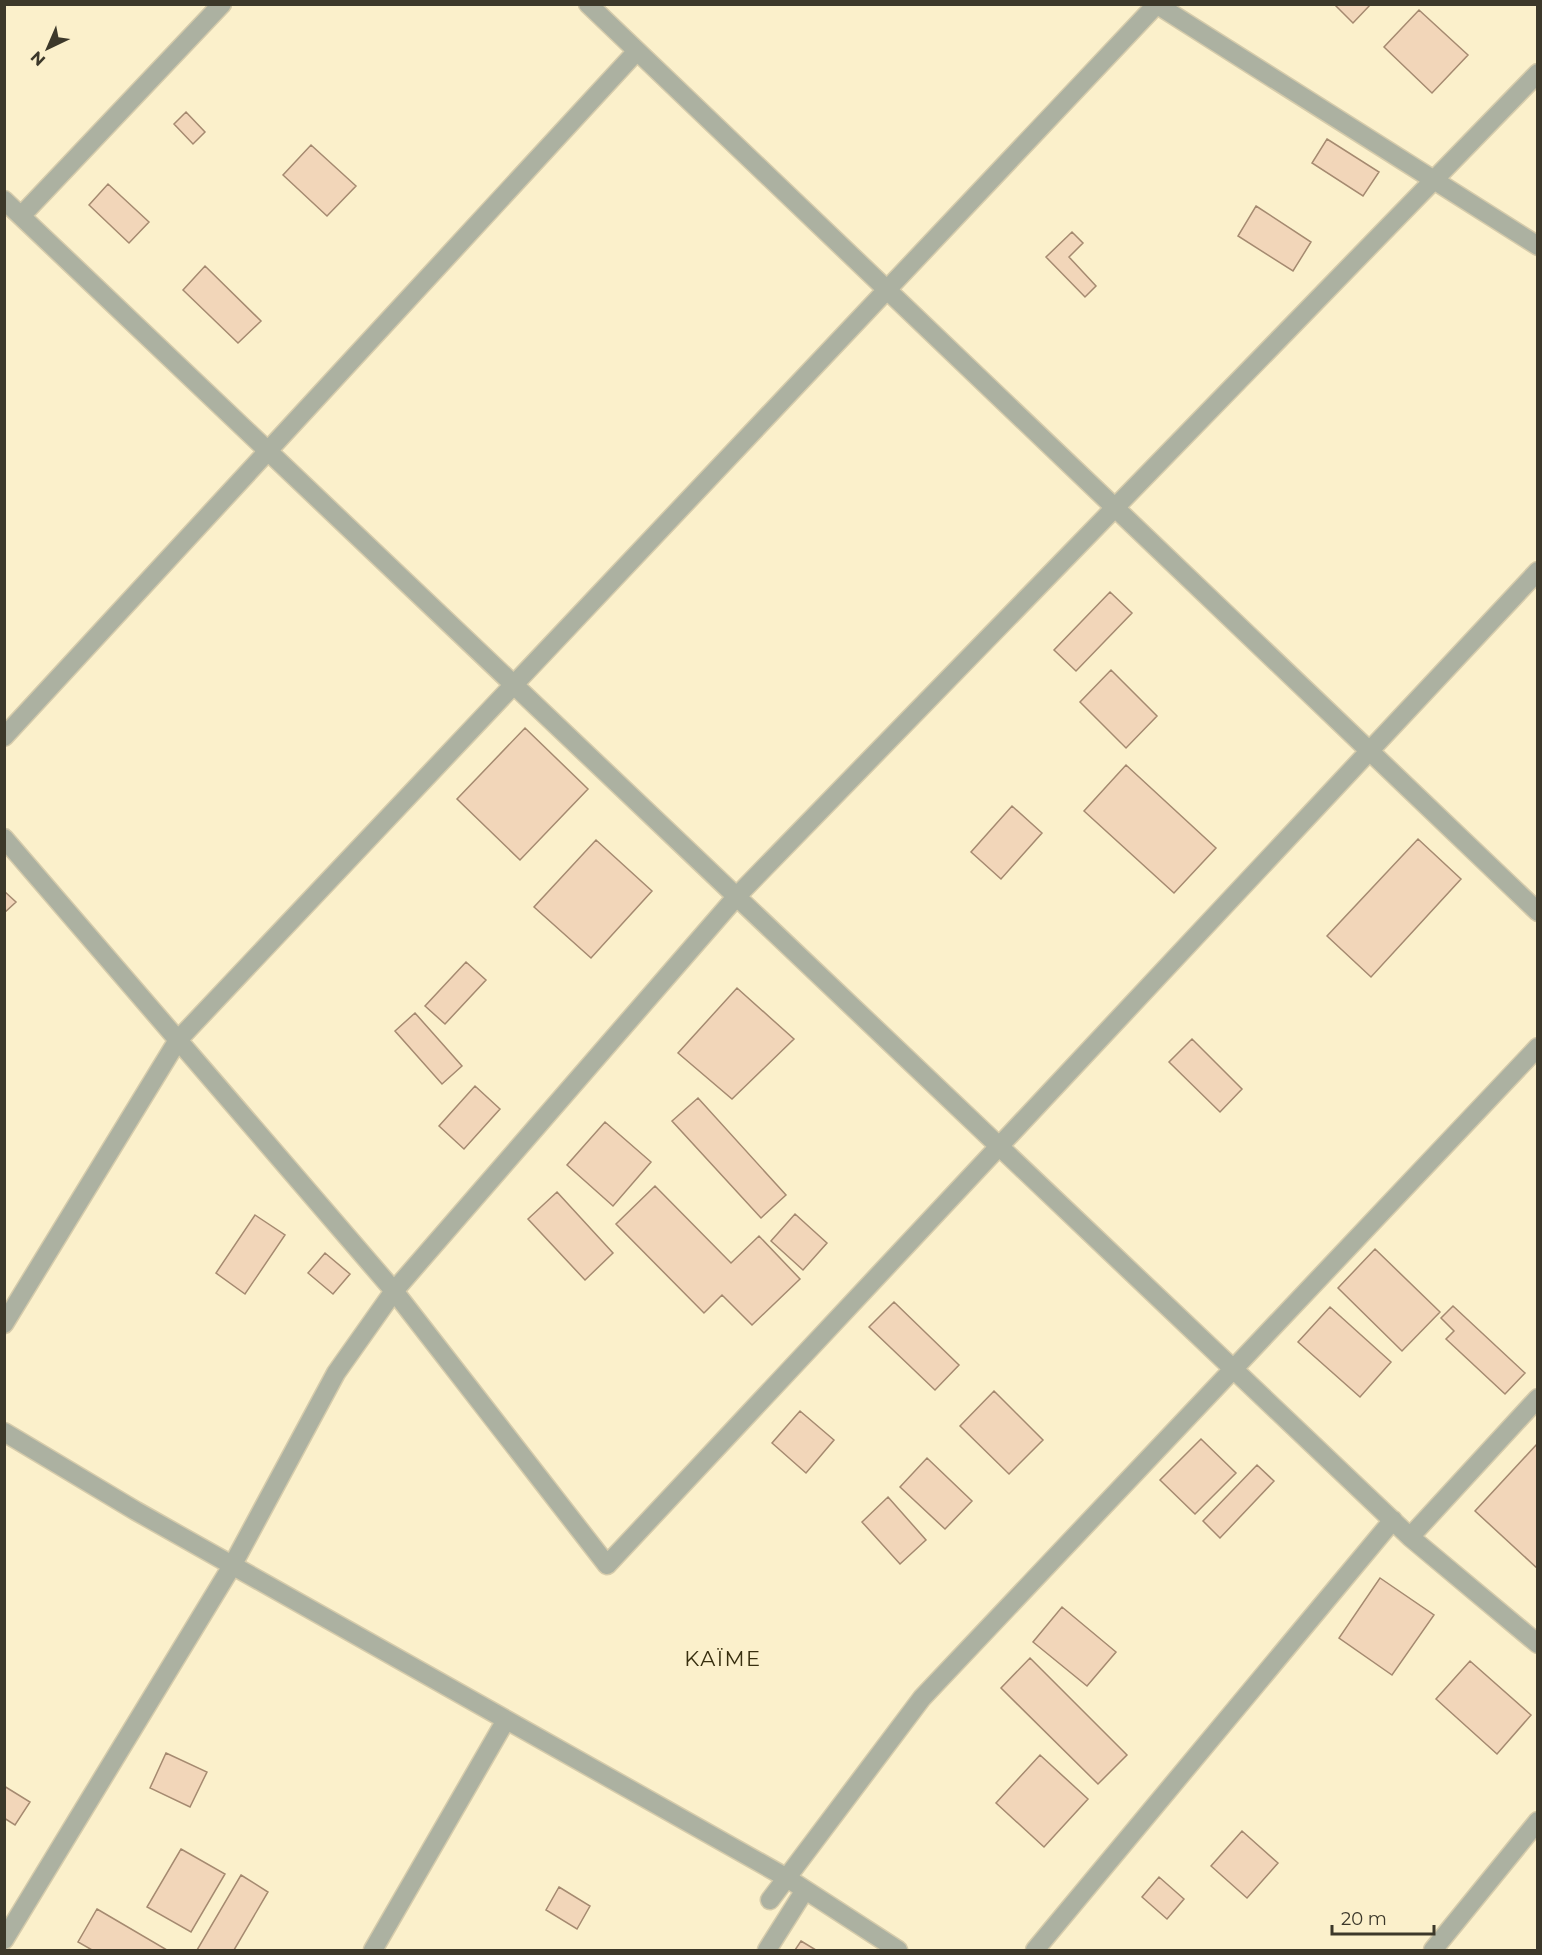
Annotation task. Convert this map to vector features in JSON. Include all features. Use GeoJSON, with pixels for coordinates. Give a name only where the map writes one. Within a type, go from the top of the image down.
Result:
{"type":"FeatureCollection","features":[{"type":"Feature","properties":{"kind":"street"},"geometry":{"type":"LineString","coordinates":[[21,216],[222,4]]}},
{"type":"Feature","properties":{"kind":"street"},"geometry":{"type":"LineString","coordinates":[[588,4],[1538,912]]}},
{"type":"Feature","properties":{"kind":"street"},"geometry":{"type":"LineString","coordinates":[[4,1324],[178,1040],[1157,5],[1538,246]]}},
{"type":"Feature","properties":{"kind":"street"},"geometry":{"type":"LineString","coordinates":[[4,737],[637,51]]}},
{"type":"Feature","properties":{"kind":"street"},"geometry":{"type":"LineString","coordinates":[[4,1940],[232,1566],[336,1372],[394,1291],[737,896],[1538,73]]}},
{"type":"Feature","properties":{"kind":"street"},"geometry":{"type":"LineString","coordinates":[[4,200],[1410,1537],[1538,1644]]}},
{"type":"Feature","properties":{"kind":"street"},"geometry":{"type":"LineString","coordinates":[[4,838],[394,1291],[607,1565],[1538,572]]}},
{"type":"Feature","properties":{"kind":"street"},"geometry":{"type":"LineString","coordinates":[[770,1900],[922,1698],[1538,1047]]}},
{"type":"Feature","properties":{"kind":"street"},"geometry":{"type":"LineString","coordinates":[[1410,1537],[1538,1398]]}},
{"type":"Feature","properties":{"kind":"street"},"geometry":{"type":"LineString","coordinates":[[4,1432],[232,1566],[787,1878],[898,1950]]}},
{"type":"Feature","properties":{"kind":"street"},"geometry":{"type":"LineString","coordinates":[[1035,1950],[1393,1520]]}},
{"type":"Feature","properties":{"kind":"street"},"geometry":{"type":"LineString","coordinates":[[373,1950],[506,1720]]}},
{"type":"Feature","properties":{"kind":"street"},"geometry":{"type":"LineString","coordinates":[[1433,1950],[1538,1821]]}},
{"type":"Feature","properties":{"kind":"street"},"geometry":{"type":"LineString","coordinates":[[767,1950],[805,1890]]}},
{"type":"Feature","properties":{"kind":"building"},"geometry":{"type":"Polygon","coordinates":[[[1334,4],[1371,4],[1353,23],[1334,4]]]}},
{"type":"Feature","properties":{"kind":"building"},"geometry":{"type":"Polygon","coordinates":[[[1419,10],[1468,55],[1432,93],[1384,47],[1419,10]]]}},
{"type":"Feature","properties":{"kind":"building"},"geometry":{"type":"Polygon","coordinates":[[[186,112],[205,132],[193,144],[174,124],[186,112]]]}},
{"type":"Feature","properties":{"kind":"building"},"geometry":{"type":"Polygon","coordinates":[[[1327,139],[1379,172],[1363,196],[1312,163],[1327,139]]]}},
{"type":"Feature","properties":{"kind":"building"},"geometry":{"type":"Polygon","coordinates":[[[311,145],[356,186],[327,216],[283,175],[311,145]]]}},
{"type":"Feature","properties":{"kind":"building"},"geometry":{"type":"Polygon","coordinates":[[[108,184],[149,222],[129,243],[89,205],[108,184]]]}},
{"type":"Feature","properties":{"kind":"building"},"geometry":{"type":"Polygon","coordinates":[[[1256,206],[1311,242],[1293,271],[1238,236],[1256,206]]]}},
{"type":"Feature","properties":{"kind":"building"},"geometry":{"type":"Polygon","coordinates":[[[1072,232],[1083,243],[1069,257],[1096,286],[1085,297],[1046,257],[1072,232]]]}},
{"type":"Feature","properties":{"kind":"building"},"geometry":{"type":"Polygon","coordinates":[[[205,266],[261,321],[238,343],[183,290],[205,266]]]}},
{"type":"Feature","properties":{"kind":"building"},"geometry":{"type":"Polygon","coordinates":[[[1110,592],[1132,613],[1076,671],[1054,650],[1110,592]]]}},
{"type":"Feature","properties":{"kind":"building"},"geometry":{"type":"Polygon","coordinates":[[[1111,670],[1157,716],[1126,748],[1080,702],[1111,670]]]}},
{"type":"Feature","properties":{"kind":"building"},"geometry":{"type":"Polygon","coordinates":[[[525,728],[588,789],[520,860],[457,799],[525,728]]]}},
{"type":"Feature","properties":{"kind":"building"},"geometry":{"type":"Polygon","coordinates":[[[1126,765],[1216,848],[1174,893],[1084,811],[1126,765]]]}},
{"type":"Feature","properties":{"kind":"building"},"geometry":{"type":"Polygon","coordinates":[[[1012,806],[1042,833],[1001,879],[971,852],[1012,806]]]}},
{"type":"Feature","properties":{"kind":"building"},"geometry":{"type":"Polygon","coordinates":[[[1418,839],[1461,879],[1371,977],[1327,936],[1418,839]]]}},
{"type":"Feature","properties":{"kind":"building"},"geometry":{"type":"Polygon","coordinates":[[[596,840],[652,891],[591,958],[534,907],[596,840]]]}},
{"type":"Feature","properties":{"kind":"building"},"geometry":{"type":"Polygon","coordinates":[[[4,891],[16,902],[4,913],[4,891]]]}},
{"type":"Feature","properties":{"kind":"building"},"geometry":{"type":"Polygon","coordinates":[[[466,962],[486,980],[445,1024],[425,1006],[466,962]]]}},
{"type":"Feature","properties":{"kind":"building"},"geometry":{"type":"Polygon","coordinates":[[[737,988],[794,1039],[732,1099],[678,1053],[737,988]]]}},
{"type":"Feature","properties":{"kind":"building"},"geometry":{"type":"Polygon","coordinates":[[[415,1013],[462,1066],[442,1084],[395,1031],[415,1013]]]}},
{"type":"Feature","properties":{"kind":"building"},"geometry":{"type":"Polygon","coordinates":[[[1192,1039],[1242,1089],[1220,1112],[1169,1062],[1192,1039]]]}},
{"type":"Feature","properties":{"kind":"building"},"geometry":{"type":"Polygon","coordinates":[[[475,1086],[500,1109],[464,1149],[439,1126],[475,1086]]]}},
{"type":"Feature","properties":{"kind":"building"},"geometry":{"type":"Polygon","coordinates":[[[698,1098],[786,1195],[761,1218],[672,1121],[698,1098]]]}},
{"type":"Feature","properties":{"kind":"building"},"geometry":{"type":"Polygon","coordinates":[[[605,1122],[651,1162],[613,1206],[567,1165],[605,1122]]]}},
{"type":"Feature","properties":{"kind":"building"},"geometry":{"type":"Polygon","coordinates":[[[655,1186],[731,1263],[759,1236],[800,1279],[752,1325],[722,1295],[704,1313],[616,1224],[655,1186]]]}},
{"type":"Feature","properties":{"kind":"building"},"geometry":{"type":"Polygon","coordinates":[[[557,1192],[613,1253],[585,1280],[528,1219],[557,1192]]]}},
{"type":"Feature","properties":{"kind":"building"},"geometry":{"type":"Polygon","coordinates":[[[795,1214],[827,1243],[803,1270],[771,1241],[795,1214]]]}},
{"type":"Feature","properties":{"kind":"building"},"geometry":{"type":"Polygon","coordinates":[[[255,1215],[285,1235],[245,1294],[216,1273],[255,1215]]]}},
{"type":"Feature","properties":{"kind":"building"},"geometry":{"type":"Polygon","coordinates":[[[1375,1249],[1440,1312],[1402,1351],[1338,1288],[1375,1249]]]}},
{"type":"Feature","properties":{"kind":"building"},"geometry":{"type":"Polygon","coordinates":[[[325,1253],[350,1274],[333,1294],[308,1273],[325,1253]]]}},
{"type":"Feature","properties":{"kind":"building"},"geometry":{"type":"Polygon","coordinates":[[[894,1302],[959,1365],[935,1390],[869,1327],[894,1302]]]}},
{"type":"Feature","properties":{"kind":"building"},"geometry":{"type":"Polygon","coordinates":[[[1453,1306],[1525,1373],[1505,1394],[1446,1339],[1454,1331],[1441,1318],[1453,1306]]]}},
{"type":"Feature","properties":{"kind":"building"},"geometry":{"type":"Polygon","coordinates":[[[1330,1307],[1391,1362],[1360,1397],[1298,1342],[1330,1307]]]}},
{"type":"Feature","properties":{"kind":"building"},"geometry":{"type":"Polygon","coordinates":[[[994,1391],[1043,1440],[1009,1474],[960,1426],[994,1391]]]}},
{"type":"Feature","properties":{"kind":"building"},"geometry":{"type":"Polygon","coordinates":[[[800,1411],[834,1440],[806,1473],[772,1443],[800,1411]]]}},
{"type":"Feature","properties":{"kind":"building"},"geometry":{"type":"Polygon","coordinates":[[[1201,1439],[1236,1473],[1195,1514],[1160,1480],[1201,1439]]]}},
{"type":"Feature","properties":{"kind":"building"},"geometry":{"type":"Polygon","coordinates":[[[1538,1443],[1538,1569],[1475,1511],[1538,1443]]]}},
{"type":"Feature","properties":{"kind":"building"},"geometry":{"type":"Polygon","coordinates":[[[927,1458],[972,1501],[945,1529],[900,1487],[927,1458]]]}},
{"type":"Feature","properties":{"kind":"building"},"geometry":{"type":"Polygon","coordinates":[[[1257,1465],[1274,1481],[1220,1538],[1203,1521],[1257,1465]]]}},
{"type":"Feature","properties":{"kind":"building"},"geometry":{"type":"Polygon","coordinates":[[[888,1497],[926,1540],[900,1564],[862,1522],[888,1497]]]}},
{"type":"Feature","properties":{"kind":"building"},"geometry":{"type":"Polygon","coordinates":[[[1380,1578],[1434,1615],[1392,1675],[1339,1638],[1380,1578]]]}},
{"type":"Feature","properties":{"kind":"building"},"geometry":{"type":"Polygon","coordinates":[[[1062,1607],[1116,1652],[1087,1686],[1033,1642],[1062,1607]]]}},
{"type":"Feature","properties":{"kind":"building"},"geometry":{"type":"Polygon","coordinates":[[[1030,1658],[1127,1755],[1098,1784],[1001,1688],[1030,1658]]]}},
{"type":"Feature","properties":{"kind":"building"},"geometry":{"type":"Polygon","coordinates":[[[1470,1661],[1531,1715],[1497,1754],[1436,1699],[1470,1661]]]}},
{"type":"Feature","properties":{"kind":"building"},"geometry":{"type":"Polygon","coordinates":[[[166,1753],[207,1772],[190,1807],[150,1788],[166,1753]]]}},
{"type":"Feature","properties":{"kind":"building"},"geometry":{"type":"Polygon","coordinates":[[[1040,1755],[1088,1799],[1044,1847],[996,1803],[1040,1755]]]}},
{"type":"Feature","properties":{"kind":"building"},"geometry":{"type":"Polygon","coordinates":[[[4,1786],[30,1802],[15,1825],[4,1818],[4,1786]]]}},
{"type":"Feature","properties":{"kind":"building"},"geometry":{"type":"Polygon","coordinates":[[[1242,1831],[1278,1863],[1247,1898],[1211,1866],[1242,1831]]]}},
{"type":"Feature","properties":{"kind":"building"},"geometry":{"type":"Polygon","coordinates":[[[181,1849],[225,1874],[191,1932],[147,1907],[181,1849]]]}},
{"type":"Feature","properties":{"kind":"building"},"geometry":{"type":"Polygon","coordinates":[[[241,1875],[268,1892],[234,1950],[197,1950],[241,1875]]]}},
{"type":"Feature","properties":{"kind":"building"},"geometry":{"type":"Polygon","coordinates":[[[1159,1877],[1184,1899],[1167,1919],[1142,1897],[1159,1877]]]}},
{"type":"Feature","properties":{"kind":"building"},"geometry":{"type":"Polygon","coordinates":[[[559,1887],[590,1906],[577,1929],[546,1910],[559,1887]]]}},
{"type":"Feature","properties":{"kind":"building"},"geometry":{"type":"Polygon","coordinates":[[[97,1909],[167,1950],[92,1950],[78,1942],[97,1909]]]}},
{"type":"Feature","properties":{"kind":"building"},"geometry":{"type":"Polygon","coordinates":[[[801,1941],[816,1950],[795,1950],[801,1941]]]}},
{"type":"Feature","properties":{"kind":"district","name":"KAÏME"},"geometry":{"type":"Point","coordinates":[723,1658]}}]}
